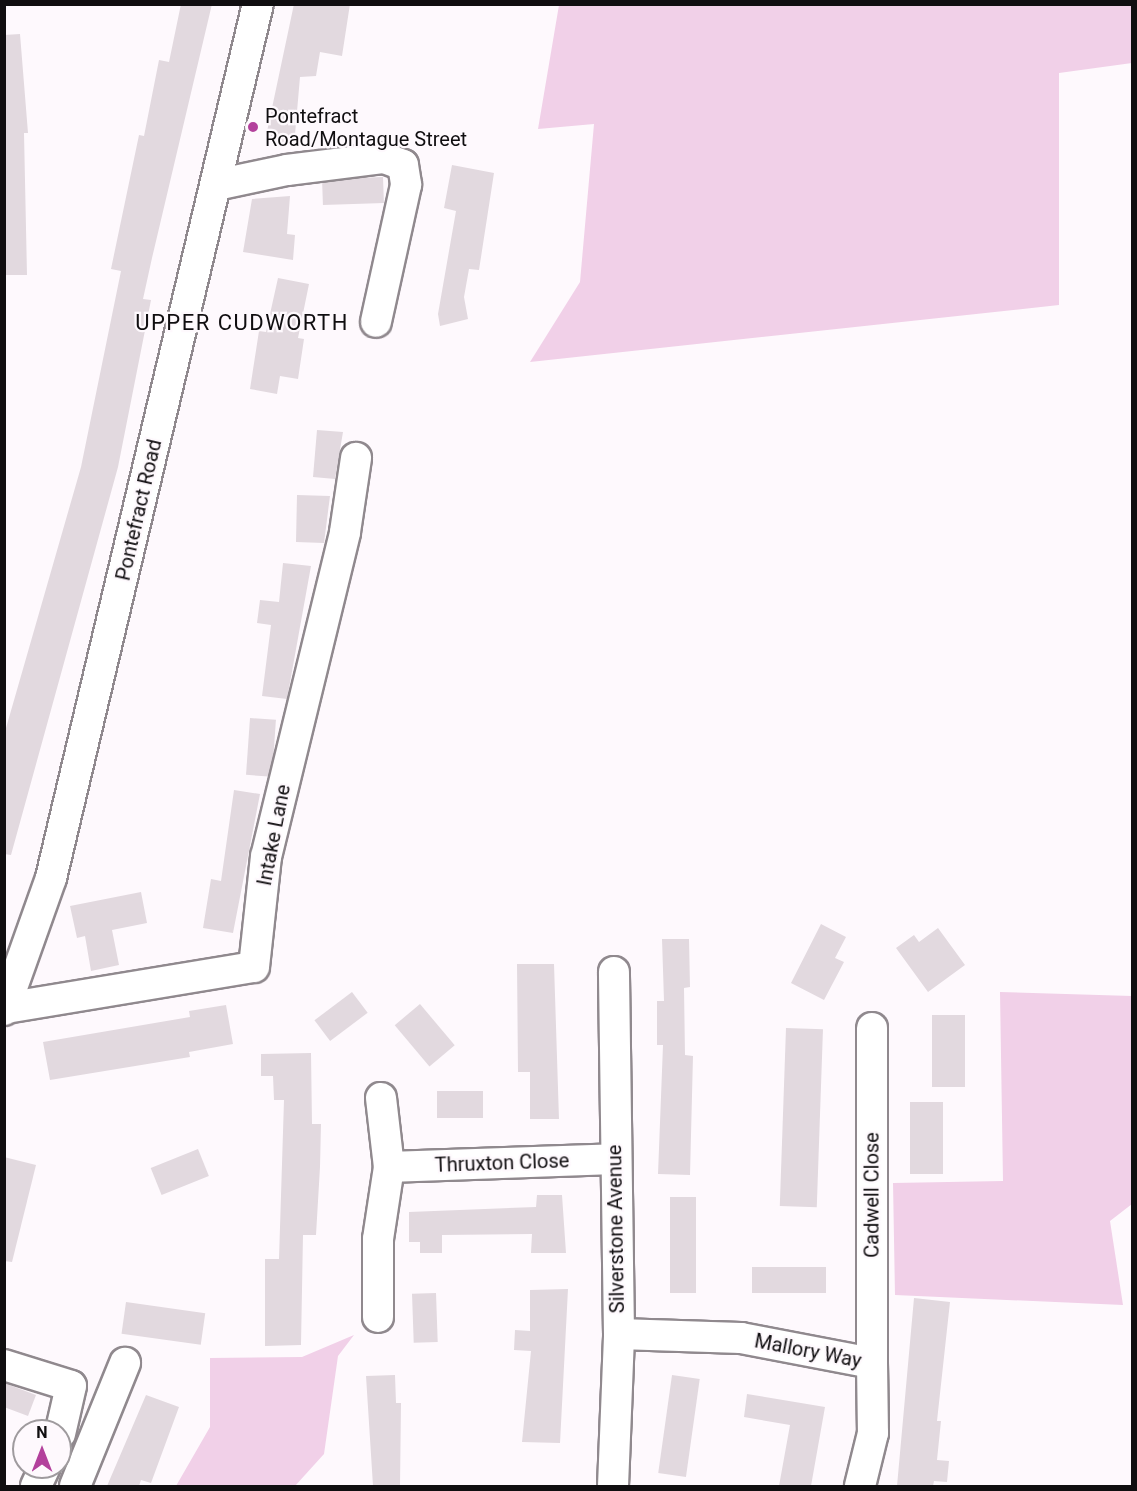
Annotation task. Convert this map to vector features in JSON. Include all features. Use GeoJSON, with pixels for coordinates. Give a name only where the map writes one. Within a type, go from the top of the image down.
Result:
{"type":"FeatureCollection","features":[{"type":"Feature","properties":{"kind":"street","name":"Pontefract Road"},"geometry":{"type":"LineString","coordinates":[[5,1009],[51,878],[258,4]]}},
{"type":"Feature","properties":{"kind":"street"},"geometry":{"type":"LineString","coordinates":[[216,185],[287,170],[384,158],[403,165],[406,185],[376,322]]}},
{"type":"Feature","properties":{"kind":"street","name":"Intake Lane"},"geometry":{"type":"LineString","coordinates":[[5,1009],[254,967],[266,857],[345,532],[356,458]]}},
{"type":"Feature","properties":{"kind":"street","name":"Silverstone Avenue"},"geometry":{"type":"LineString","coordinates":[[613,1486],[619,1334],[614,1159],[614,972]]}},
{"type":"Feature","properties":{"kind":"street","name":"Cadwell Close"},"geometry":{"type":"LineString","coordinates":[[872,1028],[872,1363]]}},
{"type":"Feature","properties":{"kind":"street"},"geometry":{"type":"LineString","coordinates":[[378,1317],[378,1239],[389,1167],[381,1098]]}},
{"type":"Feature","properties":{"kind":"street","name":"Thruxton Close"},"geometry":{"type":"LineString","coordinates":[[389,1167],[614,1159]]}},
{"type":"Feature","properties":{"kind":"street","name":"Mallory Way"},"geometry":{"type":"LineString","coordinates":[[619,1334],[741,1338],[872,1363],[873,1433],[860,1486]]}},
{"type":"Feature","properties":{"kind":"street"},"geometry":{"type":"LineString","coordinates":[[75,1486],[125,1363]]}},
{"type":"Feature","properties":{"kind":"street"},"geometry":{"type":"LineString","coordinates":[[4,1365],[71,1386],[63,1419]]}},
{"type":"Feature","properties":{"kind":"shaded area"},"geometry":{"type":"Polygon","coordinates":[[[559,5],[1132,5],[1132,63],[1059,73],[1059,305],[530,362],[580,282],[594,124],[538,129],[559,5]]]}},
{"type":"Feature","properties":{"kind":"shaded area"},"geometry":{"type":"Polygon","coordinates":[[[1000,992],[1132,996],[1132,1204],[1110,1221],[1123,1305],[895,1295],[893,1183],[1003,1181],[1000,992]]]}},
{"type":"Feature","properties":{"kind":"shaded area"},"geometry":{"type":"Polygon","coordinates":[[[354,1335],[338,1356],[324,1454],[295,1486],[176,1486],[210,1427],[210,1358],[302,1357],[354,1335]]]}},
{"type":"Feature","properties":{"kind":"building"},"geometry":{"type":"Polygon","coordinates":[[[181,4],[212,4],[143,299],[151,300],[118,467],[11,855],[4,854],[4,735],[81,467],[121,271],[111,269],[139,135],[144,136],[159,60],[169,62],[181,4]]]}},
{"type":"Feature","properties":{"kind":"building"},"geometry":{"type":"Polygon","coordinates":[[[294,4],[350,4],[342,56],[320,52],[316,76],[300,77],[294,146],[265,141],[294,4]]]}},
{"type":"Feature","properties":{"kind":"building"},"geometry":{"type":"Polygon","coordinates":[[[20,34],[28,133],[24,133],[27,275],[4,275],[4,35],[20,34]]]}},
{"type":"Feature","properties":{"kind":"building"},"geometry":{"type":"Polygon","coordinates":[[[452,165],[494,173],[479,270],[469,269],[464,297],[468,319],[440,326],[438,314],[456,211],[444,208],[452,165]]]}},
{"type":"Feature","properties":{"kind":"building"},"geometry":{"type":"Polygon","coordinates":[[[383,177],[384,203],[323,205],[322,179],[383,177]]]}},
{"type":"Feature","properties":{"kind":"building"},"geometry":{"type":"Polygon","coordinates":[[[290,196],[287,234],[295,235],[293,260],[243,252],[252,199],[290,196]]]}},
{"type":"Feature","properties":{"kind":"building"},"geometry":{"type":"Polygon","coordinates":[[[278,278],[309,284],[298,338],[304,339],[298,379],[280,376],[277,394],[250,389],[259,331],[266,332],[278,278]]]}},
{"type":"Feature","properties":{"kind":"building"},"geometry":{"type":"Polygon","coordinates":[[[317,430],[343,432],[335,479],[313,477],[317,430]]]}},
{"type":"Feature","properties":{"kind":"building"},"geometry":{"type":"Polygon","coordinates":[[[297,495],[330,496],[324,543],[296,542],[297,495]]]}},
{"type":"Feature","properties":{"kind":"building"},"geometry":{"type":"Polygon","coordinates":[[[283,563],[311,566],[287,699],[262,696],[271,625],[257,623],[260,600],[279,602],[283,563]]]}},
{"type":"Feature","properties":{"kind":"building"},"geometry":{"type":"Polygon","coordinates":[[[250,718],[276,720],[272,777],[246,775],[250,718]]]}},
{"type":"Feature","properties":{"kind":"building"},"geometry":{"type":"Polygon","coordinates":[[[234,790],[260,794],[233,933],[203,928],[211,879],[221,881],[234,790]]]}},
{"type":"Feature","properties":{"kind":"building"},"geometry":{"type":"Polygon","coordinates":[[[141,892],[147,923],[112,930],[119,965],[91,971],[85,936],[77,938],[70,906],[141,892]]]}},
{"type":"Feature","properties":{"kind":"building"},"geometry":{"type":"Polygon","coordinates":[[[821,924],[846,937],[835,958],[844,962],[824,1000],[791,983],[821,924]]]}},
{"type":"Feature","properties":{"kind":"building"},"geometry":{"type":"Polygon","coordinates":[[[938,928],[965,965],[928,992],[896,948],[914,935],[919,942],[938,928]]]}},
{"type":"Feature","properties":{"kind":"building"},"geometry":{"type":"Polygon","coordinates":[[[662,939],[689,939],[690,987],[684,988],[685,1055],[693,1056],[690,1175],[658,1174],[663,1045],[657,1045],[657,1001],[664,1001],[662,939]]]}},
{"type":"Feature","properties":{"kind":"building"},"geometry":{"type":"Polygon","coordinates":[[[517,964],[554,964],[559,1119],[530,1119],[530,1072],[518,1072],[517,964]]]}},
{"type":"Feature","properties":{"kind":"building"},"geometry":{"type":"Polygon","coordinates":[[[352,992],[368,1013],[330,1041],[314,1020],[352,992]]]}},
{"type":"Feature","properties":{"kind":"building"},"geometry":{"type":"Polygon","coordinates":[[[420,1004],[455,1045],[429,1067],[395,1025],[420,1004]]]}},
{"type":"Feature","properties":{"kind":"building"},"geometry":{"type":"Polygon","coordinates":[[[226,1005],[233,1044],[189,1052],[190,1057],[50,1080],[43,1042],[190,1017],[189,1011],[226,1005]]]}},
{"type":"Feature","properties":{"kind":"building"},"geometry":{"type":"Polygon","coordinates":[[[932,1015],[965,1015],[965,1087],[932,1087],[932,1015]]]}},
{"type":"Feature","properties":{"kind":"building"},"geometry":{"type":"Polygon","coordinates":[[[786,1028],[823,1029],[817,1207],[780,1206],[786,1028]]]}},
{"type":"Feature","properties":{"kind":"building"},"geometry":{"type":"Polygon","coordinates":[[[311,1053],[312,1124],[321,1124],[320,1167],[316,1235],[303,1235],[301,1345],[265,1346],[265,1259],[279,1259],[284,1100],[274,1100],[273,1076],[261,1076],[261,1054],[311,1053]]]}},
{"type":"Feature","properties":{"kind":"building"},"geometry":{"type":"Polygon","coordinates":[[[437,1091],[483,1091],[483,1118],[437,1118],[437,1091]]]}},
{"type":"Feature","properties":{"kind":"building"},"geometry":{"type":"Polygon","coordinates":[[[910,1102],[943,1102],[943,1174],[910,1174],[910,1102]]]}},
{"type":"Feature","properties":{"kind":"building"},"geometry":{"type":"Polygon","coordinates":[[[198,1149],[209,1176],[162,1195],[151,1168],[198,1149]]]}},
{"type":"Feature","properties":{"kind":"building"},"geometry":{"type":"Polygon","coordinates":[[[4,1157],[36,1165],[12,1262],[4,1261],[4,1157]]]}},
{"type":"Feature","properties":{"kind":"building"},"geometry":{"type":"Polygon","coordinates":[[[537,1195],[562,1195],[566,1253],[531,1253],[532,1234],[442,1235],[442,1253],[420,1253],[420,1242],[409,1242],[409,1212],[536,1207],[537,1195]]]}},
{"type":"Feature","properties":{"kind":"building"},"geometry":{"type":"Polygon","coordinates":[[[670,1197],[696,1197],[696,1293],[670,1293],[670,1197]]]}},
{"type":"Feature","properties":{"kind":"building"},"geometry":{"type":"Polygon","coordinates":[[[752,1267],[826,1267],[826,1293],[752,1293],[752,1267]]]}},
{"type":"Feature","properties":{"kind":"building"},"geometry":{"type":"Polygon","coordinates":[[[568,1289],[560,1443],[522,1442],[531,1351],[514,1350],[515,1330],[530,1331],[530,1290],[568,1289]]]}},
{"type":"Feature","properties":{"kind":"building"},"geometry":{"type":"Polygon","coordinates":[[[436,1293],[438,1342],[414,1343],[412,1294],[436,1293]]]}},
{"type":"Feature","properties":{"kind":"building"},"geometry":{"type":"Polygon","coordinates":[[[914,1298],[950,1302],[937,1421],[941,1421],[937,1460],[949,1461],[947,1482],[934,1481],[933,1486],[897,1486],[914,1298]]]}},
{"type":"Feature","properties":{"kind":"building"},"geometry":{"type":"Polygon","coordinates":[[[126,1302],[205,1313],[201,1345],[122,1334],[126,1302]]]}},
{"type":"Feature","properties":{"kind":"building"},"geometry":{"type":"Polygon","coordinates":[[[395,1375],[396,1403],[401,1403],[400,1486],[373,1486],[366,1376],[395,1375]]]}},
{"type":"Feature","properties":{"kind":"building"},"geometry":{"type":"Polygon","coordinates":[[[672,1375],[700,1379],[686,1477],[658,1473],[672,1375]]]}},
{"type":"Feature","properties":{"kind":"building"},"geometry":{"type":"Polygon","coordinates":[[[4,1383],[36,1395],[28,1416],[4,1407],[4,1383]]]}},
{"type":"Feature","properties":{"kind":"building"},"geometry":{"type":"Polygon","coordinates":[[[747,1394],[825,1407],[811,1486],[779,1486],[790,1425],[744,1417],[747,1394]]]}},
{"type":"Feature","properties":{"kind":"building"},"geometry":{"type":"Polygon","coordinates":[[[146,1395],[179,1407],[151,1483],[141,1480],[139,1486],[107,1486],[146,1395]]]}},
{"type":"Feature","properties":{"kind":"place","name":"Pontefract Road/Montague Street"},"geometry":{"type":"Point","coordinates":[253,127]}},
{"type":"Feature","properties":{"kind":"district","name":"UPPER CUDWORTH"},"geometry":{"type":"Point","coordinates":[242,323]}}]}
